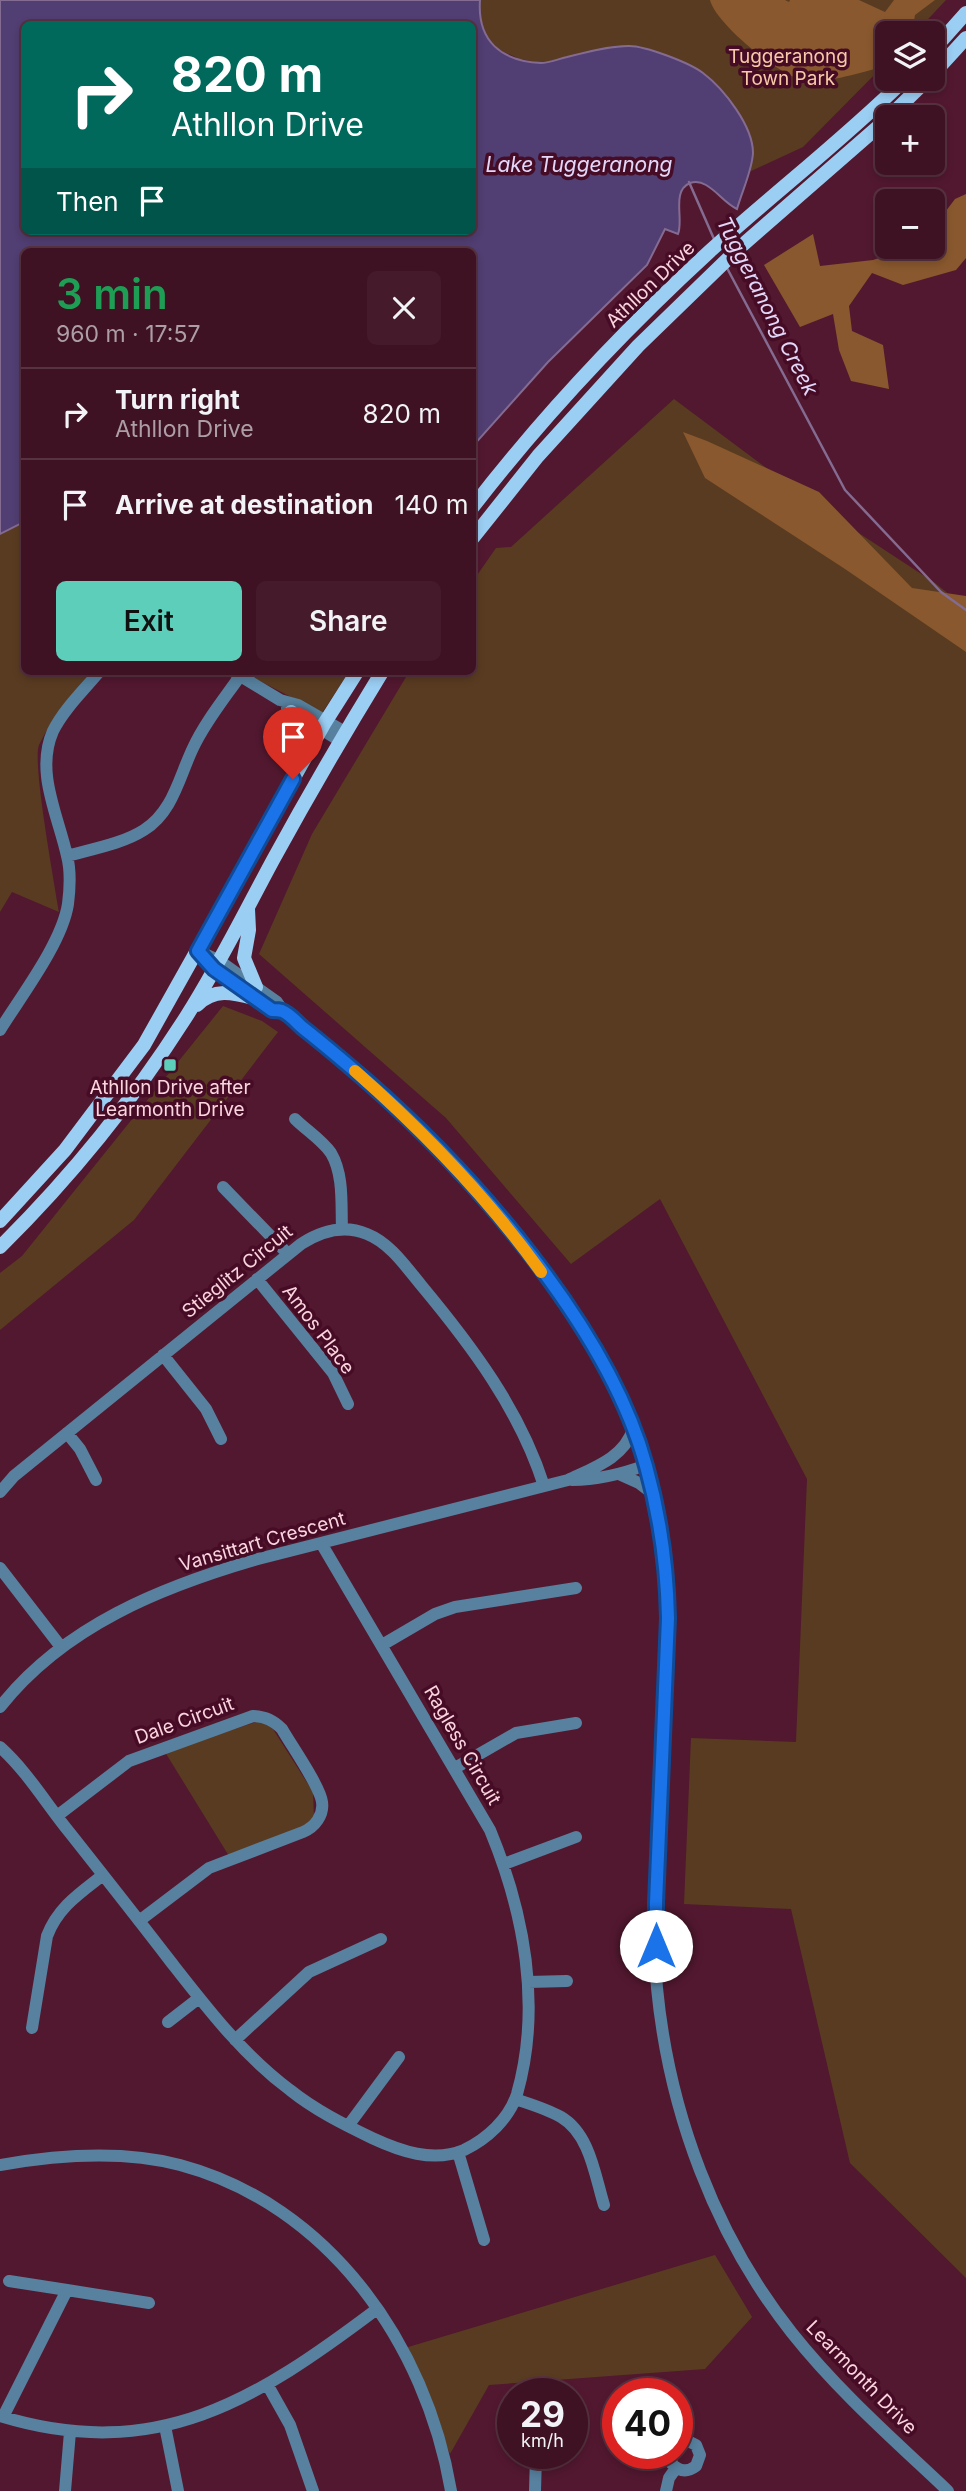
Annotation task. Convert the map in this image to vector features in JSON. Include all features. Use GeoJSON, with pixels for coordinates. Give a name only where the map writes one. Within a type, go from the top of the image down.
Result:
{"type":"FeatureCollection","features":[{"type":"Feature","properties":{"kind":"main road"},"geometry":{"type":"LineString","coordinates":[[945,37],[966,13]]}},
{"type":"Feature","properties":{"kind":"main road"},"geometry":{"type":"LineString","coordinates":[[945,61],[966,38]]}},
{"type":"Feature","properties":{"kind":"main road","name":"Athllon Drive"},"geometry":{"type":"LineString","coordinates":[[476,503],[586,376],[708,253],[892,91]]}},
{"type":"Feature","properties":{"kind":"main road","name":"Athllon Drive"},"geometry":{"type":"LineString","coordinates":[[901,105],[916,91]]}},
{"type":"Feature","properties":{"kind":"main road","name":"Athllon Drive"},"geometry":{"type":"LineString","coordinates":[[476,534],[538,456],[638,346],[738,249],[875,129]]}},
{"type":"Feature","properties":{"kind":"main road"},"geometry":{"type":"LineString","coordinates":[[0,1221],[65,1150],[144,1045],[323,725],[356,675]]}},
{"type":"Feature","properties":{"kind":"main road"},"geometry":{"type":"LineString","coordinates":[[0,1247],[43,1203],[114,1119],[188,1015],[342,737],[380,675]]}},
{"type":"Feature","properties":{"kind":"main road"},"geometry":{"type":"LineString","coordinates":[[291,712],[300,729],[300,746],[293,779]]}},
{"type":"Feature","properties":{"kind":"main road"},"geometry":{"type":"LineString","coordinates":[[188,1015],[204,998],[215,993],[256,993],[244,958],[249,930],[248,908]]}},
{"type":"Feature","properties":{"kind":"street"},"geometry":{"type":"LineString","coordinates":[[0,1030],[58,936],[65,916],[70,886],[67,856],[47,781],[48,748],[62,716],[97,675]]}},
{"type":"Feature","properties":{"kind":"street"},"geometry":{"type":"LineString","coordinates":[[67,856],[129,838],[151,825],[164,812],[174,796],[206,723],[236,675]]}},
{"type":"Feature","properties":{"kind":"street"},"geometry":{"type":"LineString","coordinates":[[239,675],[280,700],[298,705],[342,737]]}},
{"type":"Feature","properties":{"kind":"street"},"geometry":{"type":"LineString","coordinates":[[280,700],[291,712],[323,725]]}},
{"type":"Feature","properties":{"kind":"street","name":"Learmonth Drive"},"geometry":{"type":"LineString","coordinates":[[198,951],[256,993],[272,1010],[283,1012],[388,1100],[439,1150],[533,1260],[576,1319],[602,1361],[646,1465],[663,1545],[668,1598],[656,1903],[657,1987],[666,2052],[689,2140],[720,2216],[761,2290],[791,2331],[837,2385],[948,2491]]}},
{"type":"Feature","properties":{"kind":"street"},"geometry":{"type":"LineString","coordinates":[[295,1119],[330,1153],[337,1167],[342,1229],[365,1233],[379,1240],[433,1299],[502,1394],[521,1429],[544,1486]]}},
{"type":"Feature","properties":{"kind":"street"},"geometry":{"type":"LineString","coordinates":[[223,1187],[288,1254]]}},
{"type":"Feature","properties":{"kind":"street","name":"Stieglitz Circuit"},"geometry":{"type":"LineString","coordinates":[[0,1492],[12,1478],[288,1254],[314,1235],[342,1229]]}},
{"type":"Feature","properties":{"kind":"street","name":"Amos Place"},"geometry":{"type":"LineString","coordinates":[[257,1279],[333,1373],[348,1404]]}},
{"type":"Feature","properties":{"kind":"street"},"geometry":{"type":"LineString","coordinates":[[163,1355],[206,1409],[221,1438]]}},
{"type":"Feature","properties":{"kind":"street","name":"Vansittart Crescent"},"geometry":{"type":"LineString","coordinates":[[0,1707],[30,1674],[61,1647],[106,1618],[170,1588],[214,1572],[568,1480],[600,1465],[617,1453],[627,1444],[633,1429]]}},
{"type":"Feature","properties":{"kind":"street"},"geometry":{"type":"LineString","coordinates":[[67,1433],[80,1449],[96,1480]]}},
{"type":"Feature","properties":{"kind":"street","name":"Vansittart Crescent"},"geometry":{"type":"LineString","coordinates":[[568,1480],[619,1475],[646,1465]]}},
{"type":"Feature","properties":{"kind":"street"},"geometry":{"type":"LineString","coordinates":[[619,1475],[639,1483],[652,1493]]}},
{"type":"Feature","properties":{"kind":"street","name":"Ragless Circuit"},"geometry":{"type":"LineString","coordinates":[[0,1747],[199,1998],[260,2066],[288,2089],[348,2126],[411,2153],[429,2156],[458,2152],[475,2144],[491,2133],[505,2117],[515,2099],[525,2052],[528,1983],[520,1921],[504,1864],[490,1830],[321,1543]]}},
{"type":"Feature","properties":{"kind":"street"},"geometry":{"type":"LineString","coordinates":[[0,1567],[61,1647]]}},
{"type":"Feature","properties":{"kind":"street"},"geometry":{"type":"LineString","coordinates":[[382,1645],[435,1614],[455,1607],[576,1588]]}},
{"type":"Feature","properties":{"kind":"street","name":"Dale Circuit"},"geometry":{"type":"LineString","coordinates":[[57,1816],[114,1771],[145,1754],[253,1716],[274,1721],[282,1730],[320,1794],[322,1811],[318,1819],[310,1829],[209,1868],[139,1921]]}},
{"type":"Feature","properties":{"kind":"street"},"geometry":{"type":"LineString","coordinates":[[455,1768],[516,1733],[576,1723]]}},
{"type":"Feature","properties":{"kind":"street"},"geometry":{"type":"LineString","coordinates":[[504,1864],[576,1837]]}},
{"type":"Feature","properties":{"kind":"street"},"geometry":{"type":"LineString","coordinates":[[32,2028],[47,1936],[52,1922],[70,1901],[103,1875]]}},
{"type":"Feature","properties":{"kind":"street"},"geometry":{"type":"LineString","coordinates":[[235,2040],[309,1972],[381,1939]]}},
{"type":"Feature","properties":{"kind":"street"},"geometry":{"type":"LineString","coordinates":[[528,1983],[567,1981]]}},
{"type":"Feature","properties":{"kind":"street"},"geometry":{"type":"LineString","coordinates":[[168,2022],[199,1998]]}},
{"type":"Feature","properties":{"kind":"street"},"geometry":{"type":"LineString","coordinates":[[348,2126],[399,2057]]}},
{"type":"Feature","properties":{"kind":"street"},"geometry":{"type":"LineString","coordinates":[[515,2099],[562,2118],[578,2133],[589,2154],[604,2205]]}},
{"type":"Feature","properties":{"kind":"street"},"geometry":{"type":"LineString","coordinates":[[458,2152],[484,2240]]}},
{"type":"Feature","properties":{"kind":"street"},"geometry":{"type":"LineString","coordinates":[[0,2165],[55,2156],[165,2162],[214,2177],[254,2196],[301,2225],[342,2263],[377,2309],[406,2356],[426,2403],[443,2455],[451,2491]]}},
{"type":"Feature","properties":{"kind":"street"},"geometry":{"type":"LineString","coordinates":[[9,2281],[149,2303]]}},
{"type":"Feature","properties":{"kind":"street"},"geometry":{"type":"LineString","coordinates":[[67,2290],[1,2417],[70,2431],[105,2434],[165,2426],[216,2410],[267,2384],[377,2309]]}},
{"type":"Feature","properties":{"kind":"street"},"geometry":{"type":"LineString","coordinates":[[267,2384],[290,2425],[313,2491]]}},
{"type":"Feature","properties":{"kind":"street"},"geometry":{"type":"LineString","coordinates":[[165,2426],[178,2491]]}},
{"type":"Feature","properties":{"kind":"street"},"geometry":{"type":"LineString","coordinates":[[65,2491],[70,2431]]}},
{"type":"Feature","properties":{"kind":"street"},"geometry":{"type":"LineString","coordinates":[[693,2443],[700,2455],[693,2468]]}},
{"type":"Feature","properties":{"kind":"street"},"geometry":{"type":"LineString","coordinates":[[535,2491],[536,2469]]}},
{"type":"Feature","properties":{"kind":"street"},"geometry":{"type":"LineString","coordinates":[[666,2491],[669,2478],[675,2469]]}},
{"type":"Feature","properties":{"kind":"green space","name":"Tuggeranong Town Park"},"geometry":{"type":"Polygon","coordinates":[[[480,0],[946,0],[926,21],[875,21],[875,74],[803,147],[749,172],[753,151],[630,46],[542,63],[520,59],[497,49],[485,37],[479,17],[480,0]]]}},
{"type":"Feature","properties":{"kind":"green space"},"geometry":{"type":"Polygon","coordinates":[[[710,0],[859,0],[885,12],[894,0],[935,0],[915,15],[914,21],[875,21],[875,69],[822,81],[802,80],[778,68],[749,47],[715,10],[710,0]]]}},
{"type":"Feature","properties":{"kind":"green space"},"geometry":{"type":"Polygon","coordinates":[[[966,194],[966,258],[956,270],[903,285],[872,273],[849,306],[852,331],[883,345],[889,389],[851,381],[839,350],[833,314],[800,327],[764,265],[813,234],[820,266],[876,259],[945,259],[945,212],[955,199],[966,194]]]}},
{"type":"Feature","properties":{"kind":"green space"},"geometry":{"type":"Polygon","coordinates":[[[674,399],[813,503],[935,583],[966,608],[966,2278],[850,2163],[791,1909],[684,1904],[691,1738],[796,1742],[807,1479],[660,1199],[571,1264],[446,1118],[259,954],[312,834],[407,675],[476,675],[476,577],[496,548],[511,547],[674,399]]]}},
{"type":"Feature","properties":{"kind":"green space"},"geometry":{"type":"Polygon","coordinates":[[[683,432],[819,492],[912,588],[966,596],[966,652],[705,478],[683,432]]]}},
{"type":"Feature","properties":{"kind":"green space"},"geometry":{"type":"Polygon","coordinates":[[[21,524],[21,675],[92,675],[57,715],[39,745],[41,798],[59,912],[12,892],[0,912],[0,534],[21,524]]]}},
{"type":"Feature","properties":{"kind":"green space"},"geometry":{"type":"Polygon","coordinates":[[[255,675],[347,675],[322,713],[254,678],[255,675]]]}},
{"type":"Feature","properties":{"kind":"green space"},"geometry":{"type":"Polygon","coordinates":[[[223,1006],[262,1021],[278,1032],[134,1220],[0,1330],[0,1273],[22,1256],[223,1006]]]}},
{"type":"Feature","properties":{"kind":"green space"},"geometry":{"type":"Polygon","coordinates":[[[259,1721],[271,1726],[313,1792],[314,1818],[305,1826],[229,1856],[165,1752],[259,1721]]]}},
{"type":"Feature","properties":{"kind":"green space"},"geometry":{"type":"Polygon","coordinates":[[[715,2255],[752,2317],[705,2369],[584,2378],[497,2378],[497,2384],[489,2385],[450,2454],[405,2348],[715,2255]]]}},
{"type":"Feature","properties":{"kind":"water","name":"Lake Tuggeranong"},"geometry":{"type":"Polygon","coordinates":[[[0,0],[480,0],[480,14],[487,37],[503,53],[514,58],[544,63],[614,47],[646,49],[678,60],[703,73],[720,88],[743,120],[752,142],[753,153],[737,209],[702,183],[692,182],[684,187],[679,199],[678,234],[665,229],[647,265],[548,362],[476,443],[476,248],[21,248],[21,524],[0,534],[0,0]]]}},
{"type":"Feature","properties":{"kind":"waterway","name":"Tuggeranong Creek"},"geometry":{"type":"LineString","coordinates":[[689,182],[714,239]]}},
{"type":"Feature","properties":{"kind":"waterway","name":"Tuggeranong Creek"},"geometry":{"type":"LineString","coordinates":[[727,268],[845,490],[941,592],[966,610]]}},
{"type":"Feature","properties":{"kind":"slow traffic"},"geometry":{"type":"LineString","coordinates":[[355,1071],[439,1150],[487,1203],[541,1272]]}},
{"type":"Feature","properties":{"kind":"place","name":"Athllon Drive after Learmonth Drive"},"geometry":{"type":"Point","coordinates":[170,1065]}},
{"type":"Feature","properties":{"kind":"route"},"geometry":{"type":"LineString","coordinates":[[293,779],[198,951],[214,969],[272,1010],[283,1012],[335,1053],[439,1150],[533,1260],[598,1353],[617,1390],[646,1465],[659,1519],[667,1578],[668,1618],[656,1946]]}}]}
